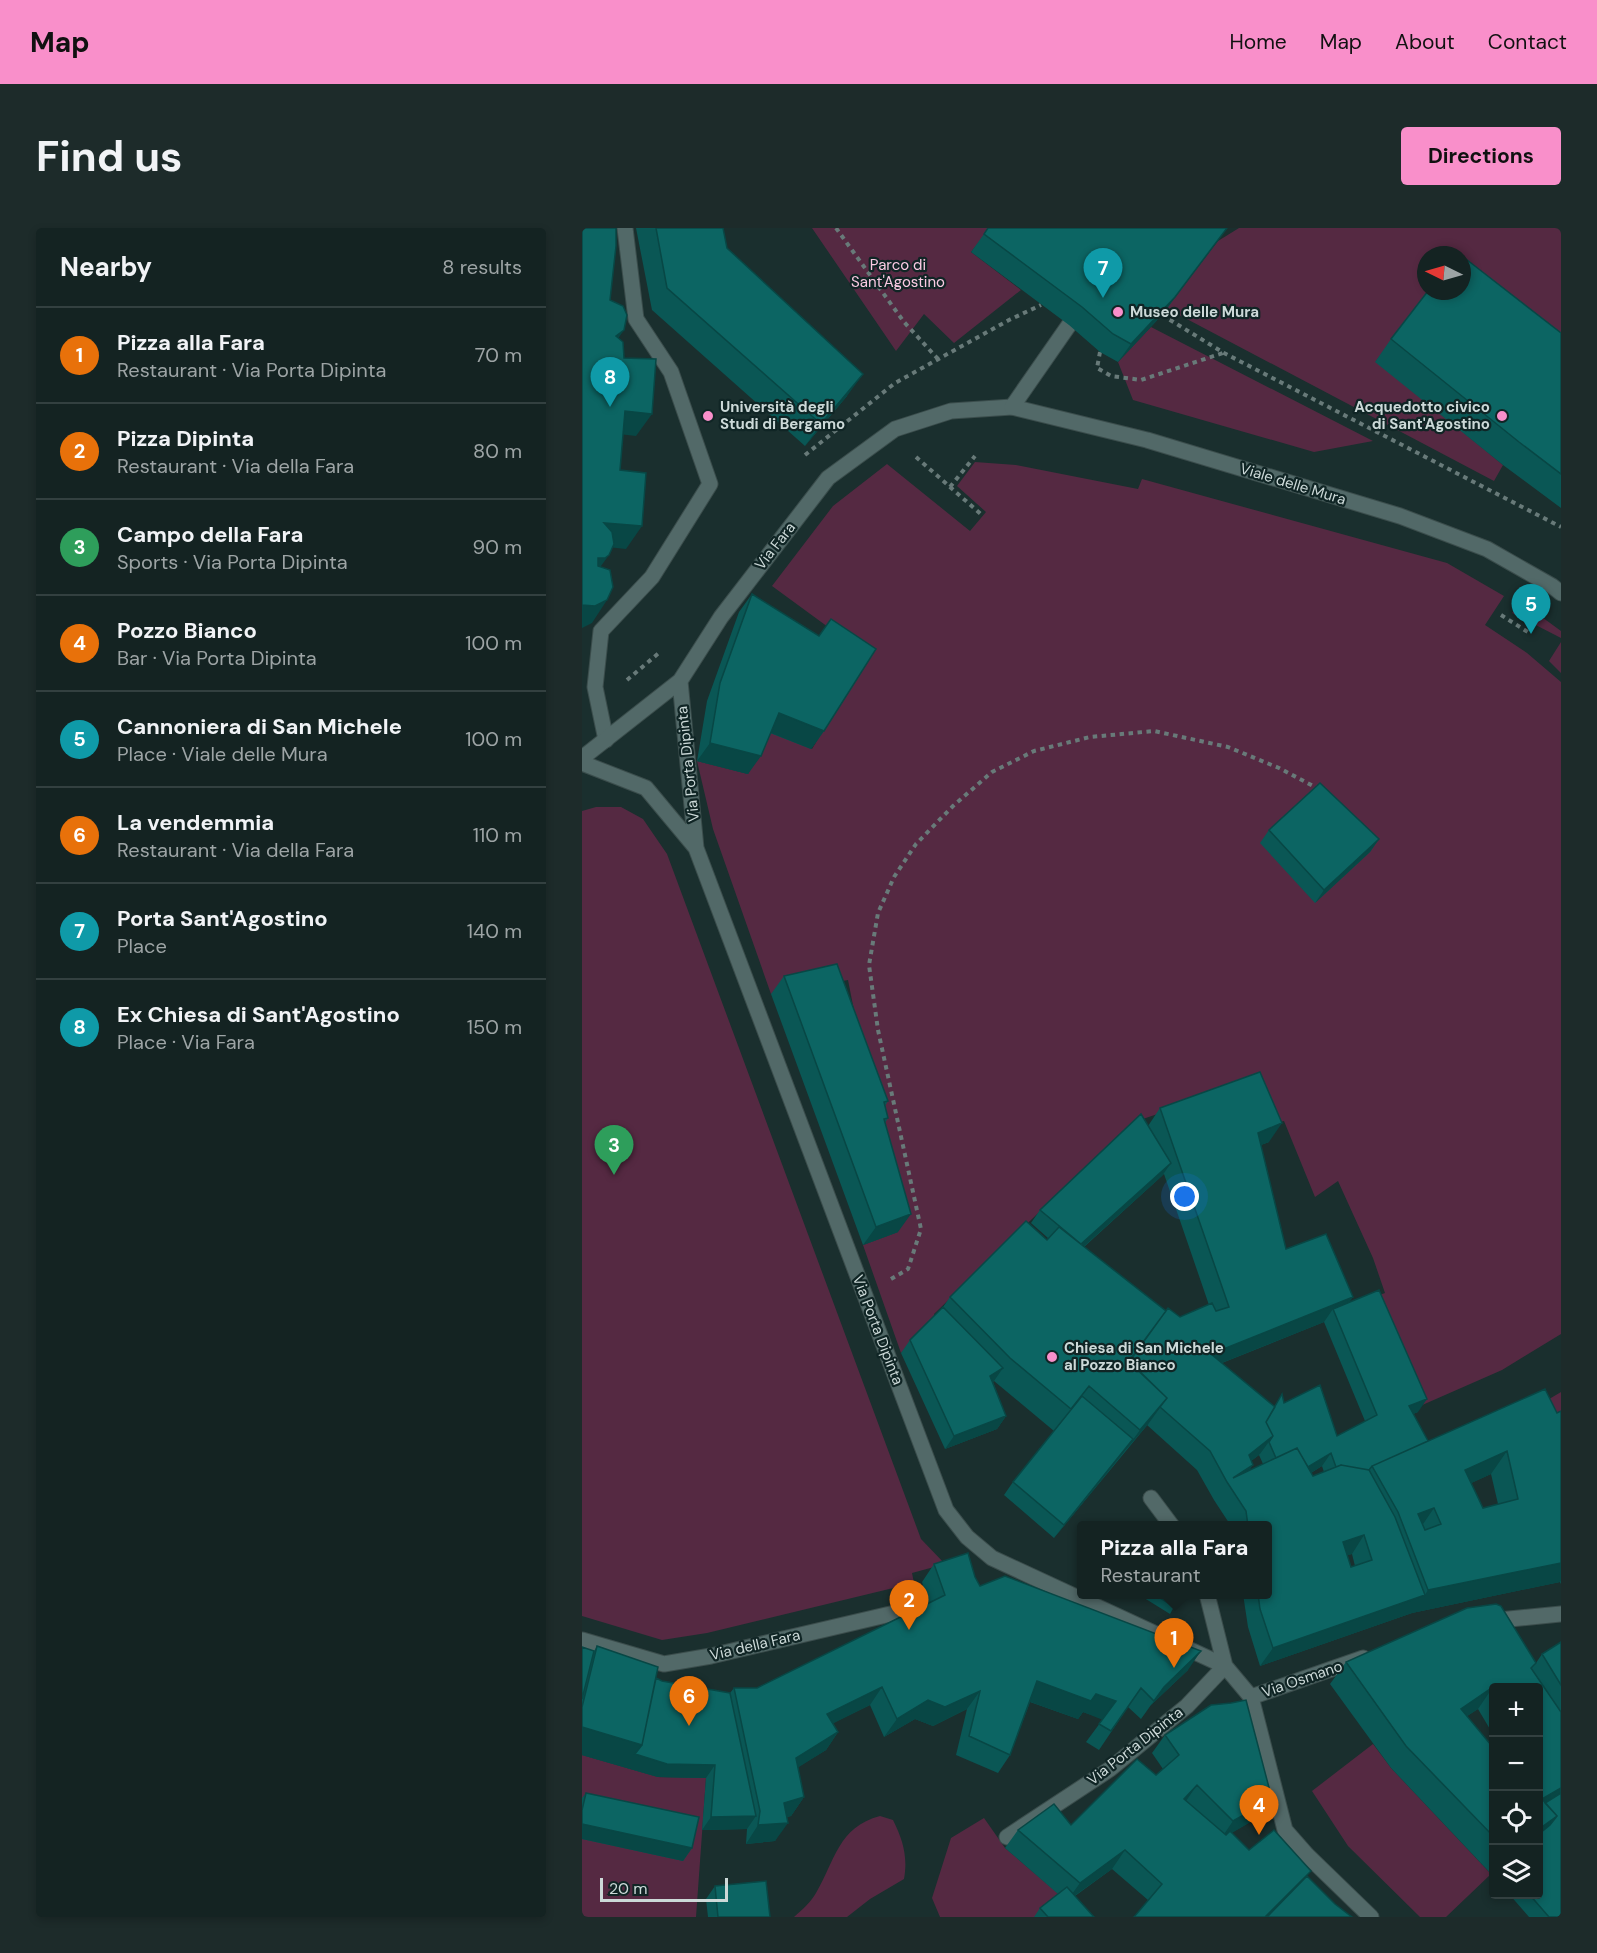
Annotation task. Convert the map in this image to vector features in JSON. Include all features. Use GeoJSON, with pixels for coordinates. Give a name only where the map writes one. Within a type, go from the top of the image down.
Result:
{"type":"FeatureCollection","features":[{"type":"Feature","properties":{"kind":"street"},"geometry":{"type":"LineString","coordinates":[[606,740],[594,687],[601,631],[652,577],[710,484],[670,372],[636,319],[625,228]]}},
{"type":"Feature","properties":{"kind":"street"},"geometry":{"type":"LineString","coordinates":[[1012,407],[1069,325]]}},
{"type":"Feature","properties":{"kind":"street","name":"Via Fara"},"geometry":{"type":"LineString","coordinates":[[582,758],[680,681],[721,617],[828,478],[895,429],[951,411],[1012,407]]}},
{"type":"Feature","properties":{"kind":"street","name":"Viale delle Mura"},"geometry":{"type":"LineString","coordinates":[[1012,407],[1138,437],[1400,516],[1487,549],[1561,593]]}},
{"type":"Feature","properties":{"kind":"street","name":"Via Porta Dipinta"},"geometry":{"type":"LineString","coordinates":[[680,681],[696,848],[946,1510],[967,1537],[992,1558],[1077,1597]]}},
{"type":"Feature","properties":{"kind":"street","name":"Via Porta Dipinta"},"geometry":{"type":"LineString","coordinates":[[582,763],[646,788],[696,848]]}},
{"type":"Feature","properties":{"kind":"street"},"geometry":{"type":"LineString","coordinates":[[1151,1498],[1168,1521]]}},
{"type":"Feature","properties":{"kind":"street","name":"Via Porta Dipinta"},"geometry":{"type":"LineString","coordinates":[[1080,1599],[1225,1666],[1251,1697],[1285,1830],[1307,1855],[1371,1917]]}},
{"type":"Feature","properties":{"kind":"street"},"geometry":{"type":"LineString","coordinates":[[1208,1599],[1225,1666]]}},
{"type":"Feature","properties":{"kind":"street","name":"Via della Fara"},"geometry":{"type":"LineString","coordinates":[[582,1640],[664,1664],[711,1656],[929,1605]]}},
{"type":"Feature","properties":{"kind":"street"},"geometry":{"type":"LineString","coordinates":[[1483,1625],[1561,1614]]}},
{"type":"Feature","properties":{"kind":"street","name":"Via Osmano"},"geometry":{"type":"LineString","coordinates":[[1251,1697],[1374,1654]]}},
{"type":"Feature","properties":{"kind":"street","name":"Via Porta Dipinta"},"geometry":{"type":"LineString","coordinates":[[1007,1837],[1110,1769],[1186,1706],[1225,1666]]}},
{"type":"Feature","properties":{"kind":"path"},"geometry":{"type":"LineString","coordinates":[[836,228],[904,322],[938,359]]}},
{"type":"Feature","properties":{"kind":"path"},"geometry":{"type":"LineString","coordinates":[[1162,315],[1224,353],[1561,527]]}},
{"type":"Feature","properties":{"kind":"path"},"geometry":{"type":"LineString","coordinates":[[1101,352],[1097,368],[1111,376],[1141,380],[1224,353]]}},
{"type":"Feature","properties":{"kind":"path"},"geometry":{"type":"LineString","coordinates":[[950,487],[975,456]]}},
{"type":"Feature","properties":{"kind":"path"},"geometry":{"type":"LineString","coordinates":[[916,457],[983,516]]}},
{"type":"Feature","properties":{"kind":"path"},"geometry":{"type":"LineString","coordinates":[[1501,615],[1531,634]]}},
{"type":"Feature","properties":{"kind":"path"},"geometry":{"type":"LineString","coordinates":[[864,1294],[908,1269],[921,1229],[878,1030],[869,965],[878,913],[894,877],[916,844],[953,806],[992,772],[1034,751],[1090,737],[1154,730],[1228,747],[1279,768],[1317,788]]}},
{"type":"Feature","properties":{"kind":"green space","name":"Parco di Sant'Agostino"},"geometry":{"type":"Polygon","coordinates":[[[812,228],[990,228],[971,252],[1021,290],[954,343],[924,314],[896,351],[812,228]]]}},
{"type":"Feature","properties":{"kind":"green space"},"geometry":{"type":"Polygon","coordinates":[[[1239,228],[1561,228],[1561,368],[1471,298],[1471,246],[1417,246],[1417,300],[1422,300],[1376,361],[1503,465],[1494,481],[1166,308],[1218,241],[1239,228]]]}},
{"type":"Feature","properties":{"kind":"green space"},"geometry":{"type":"Polygon","coordinates":[[[1151,327],[1373,441],[1314,452],[1133,400],[1118,362],[1151,327]]]}},
{"type":"Feature","properties":{"kind":"green space"},"geometry":{"type":"Polygon","coordinates":[[[975,462],[1016,465],[1138,489],[1142,479],[1447,563],[1504,596],[1485,625],[1527,653],[1561,682],[1561,1334],[1502,1370],[1420,1406],[1374,1297],[1385,1293],[1373,1258],[1338,1181],[1315,1197],[1284,1121],[1267,1125],[1249,1083],[1131,1123],[934,1314],[934,1320],[901,1353],[863,1245],[898,1232],[848,980],[771,994],[713,829],[697,761],[748,774],[766,731],[812,749],[869,657],[772,586],[833,506],[887,464],[970,531],[986,512],[957,486],[975,462]]]}},
{"type":"Feature","properties":{"kind":"green space"},"geometry":{"type":"Polygon","coordinates":[[[1520,601],[1561,631],[1561,638],[1512,613],[1520,601]]]}},
{"type":"Feature","properties":{"kind":"green space"},"geometry":{"type":"Polygon","coordinates":[[[1561,642],[1561,673],[1549,661],[1561,642]]]}},
{"type":"Feature","properties":{"kind":"green space"},"geometry":{"type":"Polygon","coordinates":[[[596,807],[621,807],[643,819],[667,854],[921,1539],[945,1564],[912,1573],[914,1583],[707,1633],[662,1640],[582,1616],[582,811],[596,807]]]}},
{"type":"Feature","properties":{"kind":"green space"},"geometry":{"type":"Polygon","coordinates":[[[1561,1392],[1561,1425],[1529,1411],[1561,1392]]]}},
{"type":"Feature","properties":{"kind":"green space"},"geometry":{"type":"Polygon","coordinates":[[[1373,1744],[1391,1768],[1489,1872],[1489,1876],[1446,1917],[1420,1917],[1348,1846],[1312,1791],[1373,1744]]]}},
{"type":"Feature","properties":{"kind":"green space"},"geometry":{"type":"Polygon","coordinates":[[[582,1755],[658,1777],[706,1778],[696,1917],[582,1917],[582,1755]]]}},
{"type":"Feature","properties":{"kind":"green space"},"geometry":{"type":"Polygon","coordinates":[[[880,1816],[893,1820],[900,1835],[905,1856],[904,1879],[870,1899],[847,1917],[794,1917],[814,1896],[846,1837],[866,1821],[880,1816]]]}},
{"type":"Feature","properties":{"kind":"green space"},"geometry":{"type":"Polygon","coordinates":[[[984,1818],[1005,1848],[1067,1901],[1039,1917],[940,1917],[932,1898],[951,1838],[984,1818]]]}},
{"type":"Feature","properties":{"kind":"building"},"geometry":{"type":"Polygon","coordinates":[[[582,228],[616,228],[610,300],[623,306],[627,315],[624,330],[616,336],[623,342],[624,358],[656,359],[652,414],[625,411],[620,470],[646,473],[642,526],[604,523],[612,532],[614,544],[609,555],[605,558],[598,558],[598,566],[610,570],[613,587],[607,600],[595,606],[582,605],[582,228]]]}},
{"type":"Feature","properties":{"kind":"building"},"geometry":{"type":"Polygon","coordinates":[[[656,228],[723,228],[727,248],[863,374],[821,424],[667,288],[656,228]]]}},
{"type":"Feature","properties":{"kind":"building"},"geometry":{"type":"Polygon","coordinates":[[[988,228],[1227,228],[1175,297],[1131,344],[1113,334],[1082,307],[984,234],[988,228]]]}},
{"type":"Feature","properties":{"kind":"building","name":"Acquedotto civico di Sant'Agostino"},"geometry":{"type":"Polygon","coordinates":[[[1471,263],[1561,333],[1561,474],[1519,442],[1391,339],[1421,300],[1471,300],[1471,263]]]}},
{"type":"Feature","properties":{"kind":"building"},"geometry":{"type":"Polygon","coordinates":[[[752,594],[819,636],[831,619],[876,649],[824,731],[779,713],[761,756],[710,743],[720,683],[752,594]]]}},
{"type":"Feature","properties":{"kind":"building"},"geometry":{"type":"Polygon","coordinates":[[[1320,783],[1379,839],[1324,890],[1269,830],[1320,783]]]}},
{"type":"Feature","properties":{"kind":"building"},"geometry":{"type":"Polygon","coordinates":[[[837,964],[888,1101],[884,1102],[888,1118],[884,1119],[911,1214],[876,1227],[784,976],[837,964]]]}},
{"type":"Feature","properties":{"kind":"building"},"geometry":{"type":"Polygon","coordinates":[[[1260,1072],[1282,1123],[1258,1133],[1286,1249],[1326,1234],[1353,1297],[1211,1354],[1275,1407],[1266,1422],[1273,1436],[1249,1455],[1253,1465],[1233,1478],[1297,1448],[1313,1476],[1341,1465],[1369,1470],[1395,1517],[1425,1595],[1273,1648],[1259,1599],[1272,1599],[1272,1521],[1247,1521],[1246,1511],[1210,1451],[1160,1407],[1167,1398],[1129,1362],[1168,1308],[1180,1317],[1212,1303],[1216,1311],[1229,1307],[1160,1108],[1260,1072]],[[1364,1535],[1343,1542],[1351,1567],[1372,1560],[1364,1535]]]}},
{"type":"Feature","properties":{"kind":"building"},"geometry":{"type":"Polygon","coordinates":[[[1141,1114],[1171,1163],[1081,1244],[1040,1210],[1141,1114]]]}},
{"type":"Feature","properties":{"kind":"building","name":"Chiesa di San Michele al Pozzo Bianco"},"geometry":{"type":"Polygon","coordinates":[[[1026,1221],[1047,1240],[1059,1227],[1166,1311],[1129,1361],[1167,1398],[1140,1430],[1089,1386],[1071,1409],[1010,1358],[950,1297],[1026,1221]]]}},
{"type":"Feature","properties":{"kind":"building"},"geometry":{"type":"Polygon","coordinates":[[[1379,1290],[1427,1399],[1409,1406],[1428,1441],[1372,1466],[1369,1470],[1341,1465],[1336,1467],[1331,1453],[1308,1467],[1297,1448],[1276,1458],[1269,1442],[1273,1436],[1266,1422],[1282,1394],[1284,1403],[1320,1385],[1337,1436],[1377,1415],[1333,1309],[1379,1290]]]}},
{"type":"Feature","properties":{"kind":"building"},"geometry":{"type":"Polygon","coordinates":[[[943,1307],[1003,1368],[990,1376],[1006,1416],[954,1436],[910,1340],[943,1307]]]}},
{"type":"Feature","properties":{"kind":"building"},"geometry":{"type":"Polygon","coordinates":[[[1545,1389],[1557,1413],[1561,1411],[1561,1563],[1428,1590],[1398,1512],[1372,1466],[1545,1389]],[[1507,1451],[1465,1470],[1483,1508],[1518,1499],[1507,1451]],[[1434,1508],[1418,1514],[1425,1530],[1441,1524],[1434,1508]]]}},
{"type":"Feature","properties":{"kind":"building"},"geometry":{"type":"Polygon","coordinates":[[[1082,1396],[1133,1439],[1064,1525],[1013,1482],[1082,1396]]]}},
{"type":"Feature","properties":{"kind":"building"},"geometry":{"type":"Polygon","coordinates":[[[968,1553],[980,1586],[1005,1576],[1201,1651],[1164,1687],[1154,1701],[1141,1688],[1111,1731],[1099,1724],[1116,1701],[1096,1694],[1091,1701],[1037,1681],[1010,1755],[969,1736],[980,1691],[945,1707],[928,1700],[897,1719],[882,1687],[827,1714],[838,1732],[796,1758],[804,1797],[784,1803],[788,1823],[758,1825],[760,1811],[734,1688],[757,1688],[945,1595],[934,1564],[968,1553]]]}},
{"type":"Feature","properties":{"kind":"building"},"geometry":{"type":"Polygon","coordinates":[[[1162,1599],[1178,1599],[1174,1607],[1162,1599]]]}},
{"type":"Feature","properties":{"kind":"building"},"geometry":{"type":"Polygon","coordinates":[[[1496,1604],[1501,1606],[1536,1663],[1531,1668],[1541,1683],[1489,1683],[1489,1690],[1461,1709],[1489,1743],[1489,1832],[1406,1746],[1346,1662],[1467,1608],[1496,1604]]]}},
{"type":"Feature","properties":{"kind":"building"},"geometry":{"type":"Polygon","coordinates":[[[1561,1642],[1561,1685],[1542,1654],[1561,1642]]]}},
{"type":"Feature","properties":{"kind":"building"},"geometry":{"type":"Polygon","coordinates":[[[597,1646],[658,1667],[642,1745],[582,1727],[582,1707],[597,1646]]]}},
{"type":"Feature","properties":{"kind":"building"},"geometry":{"type":"Polygon","coordinates":[[[582,1647],[594,1651],[582,1699],[582,1647]]]}},
{"type":"Feature","properties":{"kind":"building"},"geometry":{"type":"Polygon","coordinates":[[[656,1678],[730,1693],[756,1816],[711,1817],[715,1765],[667,1764],[635,1754],[642,1745],[656,1678]]]}},
{"type":"Feature","properties":{"kind":"building"},"geometry":{"type":"Polygon","coordinates":[[[1543,1686],[1561,1712],[1561,1788],[1543,1798],[1543,1686]]]}},
{"type":"Feature","properties":{"kind":"building"},"geometry":{"type":"Polygon","coordinates":[[[1246,1700],[1272,1799],[1233,1821],[1197,1785],[1184,1799],[1226,1835],[1230,1831],[1249,1850],[1274,1830],[1311,1871],[1265,1917],[1134,1917],[1162,1884],[1125,1850],[1080,1883],[1018,1830],[1054,1804],[1071,1825],[1137,1759],[1156,1775],[1179,1755],[1165,1735],[1211,1705],[1246,1700]]]}},
{"type":"Feature","properties":{"kind":"building"},"geometry":{"type":"Polygon","coordinates":[[[586,1793],[699,1817],[692,1848],[582,1824],[586,1793]]]}},
{"type":"Feature","properties":{"kind":"building"},"geometry":{"type":"Polygon","coordinates":[[[1561,1793],[1561,1917],[1549,1917],[1533,1899],[1543,1899],[1543,1831],[1557,1816],[1545,1803],[1561,1793]]]}},
{"type":"Feature","properties":{"kind":"building"},"geometry":{"type":"Polygon","coordinates":[[[1543,1800],[1557,1816],[1543,1826],[1543,1800]]]}},
{"type":"Feature","properties":{"kind":"building"},"geometry":{"type":"Polygon","coordinates":[[[1307,1876],[1335,1904],[1352,1917],[1267,1917],[1307,1876]]]}},
{"type":"Feature","properties":{"kind":"building"},"geometry":{"type":"Polygon","coordinates":[[[766,1881],[770,1917],[718,1917],[715,1886],[766,1881]]]}},
{"type":"Feature","properties":{"kind":"building"},"geometry":{"type":"Polygon","coordinates":[[[1067,1887],[1094,1917],[1048,1917],[1040,1908],[1067,1887]]]}},
{"type":"Feature","properties":{"kind":"place","name":"Porta Sant'Agostino"},"geometry":{"type":"Point","coordinates":[1103,298]}},
{"type":"Feature","properties":{"kind":"place","name":"Museo delle Mura"},"geometry":{"type":"Point","coordinates":[1118,312]}},
{"type":"Feature","properties":{"kind":"place","name":"Ex Chiesa di Sant'Agostino"},"geometry":{"type":"Point","coordinates":[610,407]}},
{"type":"Feature","properties":{"kind":"place","name":"Università degli Studi di Bergamo"},"geometry":{"type":"Point","coordinates":[708,416]}},
{"type":"Feature","properties":{"kind":"place","name":"Acquedotto civico di Sant'Agostino"},"geometry":{"type":"Point","coordinates":[1502,416]}},
{"type":"Feature","properties":{"kind":"place","name":"Cannoniera di San Michele"},"geometry":{"type":"Point","coordinates":[1531,634]}},
{"type":"Feature","properties":{"kind":"place","name":"Campo della Fara"},"geometry":{"type":"Point","coordinates":[614,1175]}},
{"type":"Feature","properties":{"kind":"place","name":"Chiesa di San Michele al Pozzo Bianco"},"geometry":{"type":"Point","coordinates":[1052,1357]}},
{"type":"Feature","properties":{"kind":"place","name":"Pizza Dipinta"},"geometry":{"type":"Point","coordinates":[909,1630]}},
{"type":"Feature","properties":{"kind":"place","name":"Pizza alla Fara"},"geometry":{"type":"Point","coordinates":[1174,1668]}},
{"type":"Feature","properties":{"kind":"place","name":"La vendemmia"},"geometry":{"type":"Point","coordinates":[689,1726]}},
{"type":"Feature","properties":{"kind":"place","name":"Pozzo Bianco"},"geometry":{"type":"Point","coordinates":[1259,1835]}}]}
